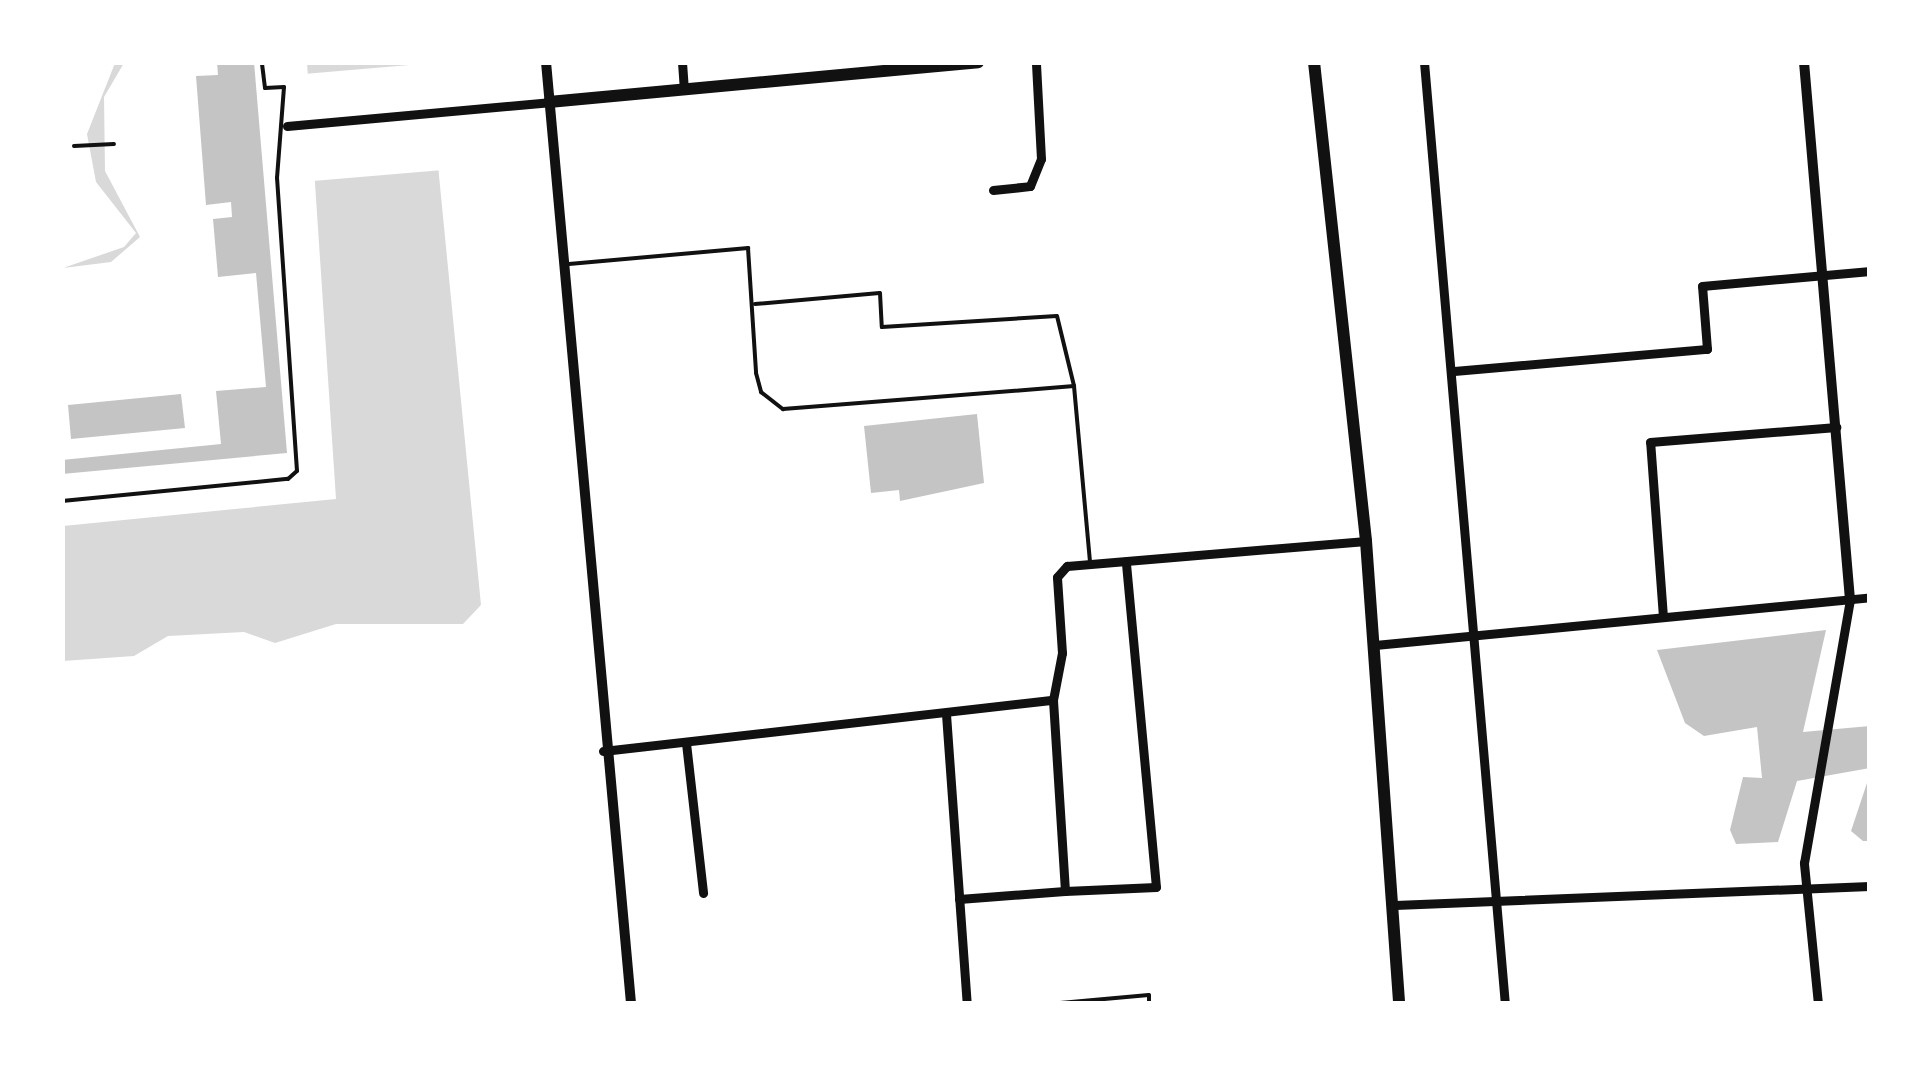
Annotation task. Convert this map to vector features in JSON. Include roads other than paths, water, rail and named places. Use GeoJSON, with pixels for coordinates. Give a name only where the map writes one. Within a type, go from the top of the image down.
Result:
{"type":"FeatureCollection","features":[{"type":"Feature","properties":{"kind":"main road"},"geometry":{"type":"LineString","coordinates":[[549,102],[978,62]]}},
{"type":"Feature","properties":{"kind":"main road"},"geometry":{"type":"LineString","coordinates":[[1314,62],[1366,541],[1400,1004]]}},
{"type":"Feature","properties":{"kind":"street"},"geometry":{"type":"LineString","coordinates":[[546,62],[603,751],[631,1004]]}},
{"type":"Feature","properties":{"kind":"street"},"geometry":{"type":"LineString","coordinates":[[682,62],[684,88]]}},
{"type":"Feature","properties":{"kind":"street"},"geometry":{"type":"LineString","coordinates":[[993,190],[1030,186],[1041,158],[1036,62]]}},
{"type":"Feature","properties":{"kind":"street"},"geometry":{"type":"LineString","coordinates":[[1424,62],[1479,635],[1505,1004]]}},
{"type":"Feature","properties":{"kind":"street"},"geometry":{"type":"LineString","coordinates":[[1804,62],[1850,600],[1805,892],[1818,1004]]}},
{"type":"Feature","properties":{"kind":"street"},"geometry":{"type":"LineString","coordinates":[[288,126],[549,102]]}},
{"type":"Feature","properties":{"kind":"street"},"geometry":{"type":"LineString","coordinates":[[1454,371],[1707,349],[1702,286],[1870,271]]}},
{"type":"Feature","properties":{"kind":"street"},"geometry":{"type":"LineString","coordinates":[[1664,617],[1650,442],[1836,427]]}},
{"type":"Feature","properties":{"kind":"street"},"geometry":{"type":"LineString","coordinates":[[1065,891],[1053,700],[1062,653],[1057,577],[1090,563],[1366,541]]}},
{"type":"Feature","properties":{"kind":"street"},"geometry":{"type":"LineString","coordinates":[[958,899],[1156,887],[1126,560]]}},
{"type":"Feature","properties":{"kind":"street"},"geometry":{"type":"LineString","coordinates":[[1375,645],[1870,598]]}},
{"type":"Feature","properties":{"kind":"street"},"geometry":{"type":"LineString","coordinates":[[603,751],[1053,700]]}},
{"type":"Feature","properties":{"kind":"street"},"geometry":{"type":"LineString","coordinates":[[946,714],[967,1004]]}},
{"type":"Feature","properties":{"kind":"street"},"geometry":{"type":"LineString","coordinates":[[686,742],[704,894]]}},
{"type":"Feature","properties":{"kind":"street"},"geometry":{"type":"LineString","coordinates":[[1395,905],[1496,894],[1805,892],[1870,886]]}},
{"type":"Feature","properties":{"kind":"lane"},"geometry":{"type":"LineString","coordinates":[[62,501],[288,479],[297,471],[277,178],[288,126],[284,87],[264,88],[262,62]]}},
{"type":"Feature","properties":{"kind":"lane"},"geometry":{"type":"LineString","coordinates":[[74,146],[114,144]]}},
{"type":"Feature","properties":{"kind":"lane"},"geometry":{"type":"LineString","coordinates":[[564,264],[748,248],[761,392],[783,408],[1074,386]]}},
{"type":"Feature","properties":{"kind":"lane"},"geometry":{"type":"LineString","coordinates":[[754,304],[880,293],[882,327],[1057,316],[1074,386],[1090,563]]}},
{"type":"Feature","properties":{"kind":"lane"},"geometry":{"type":"LineString","coordinates":[[1050,1004],[1149,994],[1150,1004]]}}]}
